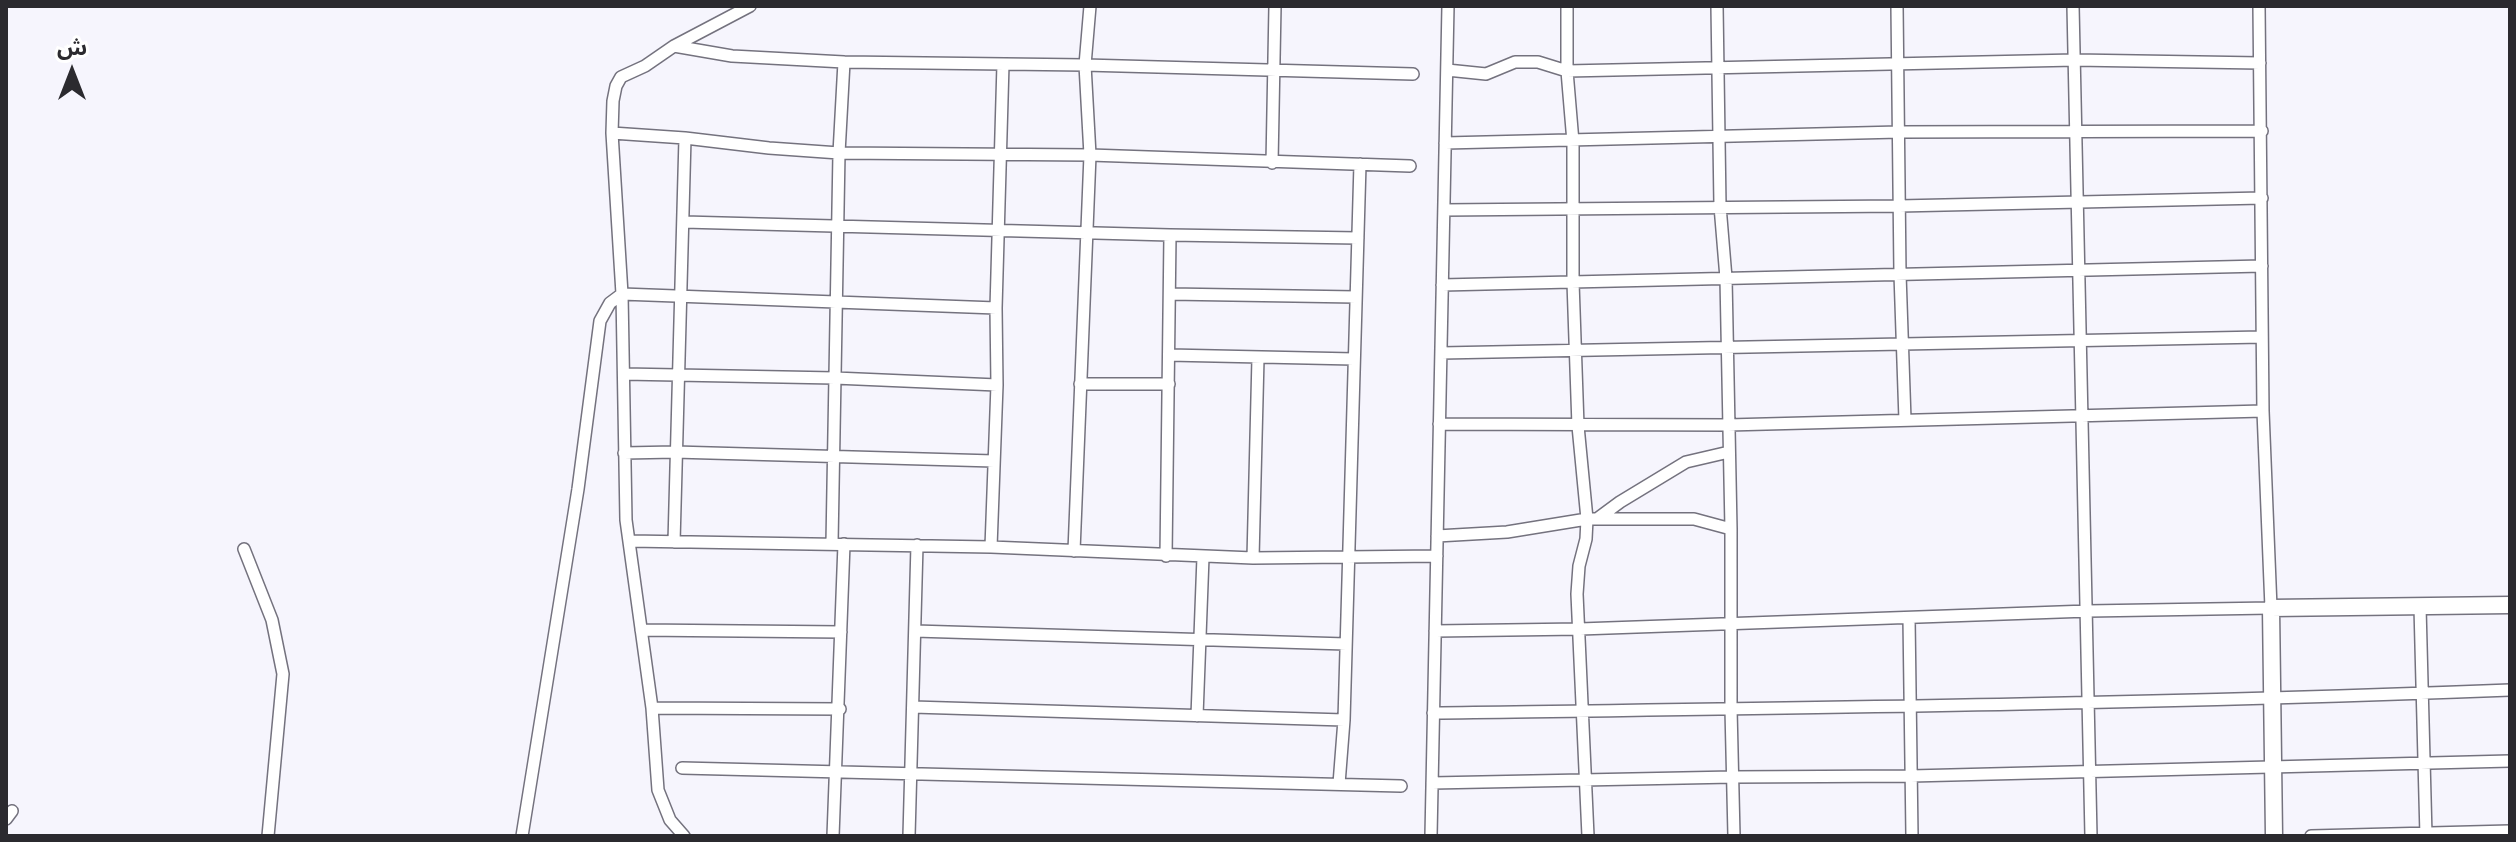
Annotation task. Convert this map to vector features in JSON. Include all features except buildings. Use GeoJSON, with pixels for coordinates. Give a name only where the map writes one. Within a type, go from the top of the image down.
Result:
{"type":"FeatureCollection","features":[{"type":"Feature","properties":{"kind":"street"},"geometry":{"type":"LineString","coordinates":[[684,836],[670,820],[658,790],[652,708],[626,520],[622,294],[612,133],[613,101],[618,80],[626,74],[750,6]]}},
{"type":"Feature","properties":{"kind":"street"},"geometry":{"type":"LineString","coordinates":[[1074,551],[1090,155],[1085,65],[1090,6]]}},
{"type":"Feature","properties":{"kind":"street"},"geometry":{"type":"LineString","coordinates":[[1272,163],[1275,6]]}},
{"type":"Feature","properties":{"kind":"street"},"geometry":{"type":"LineString","coordinates":[[1431,836],[1448,6]]}},
{"type":"Feature","properties":{"kind":"street"},"geometry":{"type":"LineString","coordinates":[[1567,6],[1567,71],[1573,142],[1573,282],[1578,426],[1592,519],[1579,566],[1588,836]]}},
{"type":"Feature","properties":{"kind":"street"},"geometry":{"type":"LineString","coordinates":[[1717,6],[1720,206],[1726,278],[1734,836]]}},
{"type":"Feature","properties":{"kind":"street"},"geometry":{"type":"LineString","coordinates":[[1897,6],[1905,420]]}},
{"type":"Feature","properties":{"kind":"street"},"geometry":{"type":"LineString","coordinates":[[2073,6],[2091,836]]}},
{"type":"Feature","properties":{"kind":"street"},"geometry":{"type":"LineString","coordinates":[[2259,6],[2263,411],[2271,608],[2274,836]]}},
{"type":"Feature","properties":{"kind":"street"},"geometry":{"type":"LineString","coordinates":[[674,46],[732,56],[844,62],[1413,74]]}},
{"type":"Feature","properties":{"kind":"street"},"geometry":{"type":"LineString","coordinates":[[1447,70],[1486,74],[1515,62],[1538,62],[1567,71],[2075,60],[2260,63]]}},
{"type":"Feature","properties":{"kind":"street"},"geometry":{"type":"LineString","coordinates":[[833,836],[840,709],[841,632],[834,457],[839,153],[844,62]]}},
{"type":"Feature","properties":{"kind":"street"},"geometry":{"type":"LineString","coordinates":[[991,547],[1003,64]]}},
{"type":"Feature","properties":{"kind":"street"},"geometry":{"type":"LineString","coordinates":[[1445,143],[1899,132],[2262,131]]}},
{"type":"Feature","properties":{"kind":"street"},"geometry":{"type":"LineString","coordinates":[[612,133],[839,153],[1090,155],[1410,166]]}},
{"type":"Feature","properties":{"kind":"street"},"geometry":{"type":"LineString","coordinates":[[674,542],[685,138]]}},
{"type":"Feature","properties":{"kind":"street"},"geometry":{"type":"LineString","coordinates":[[1339,784],[1344,720],[1360,164]]}},
{"type":"Feature","properties":{"kind":"street"},"geometry":{"type":"LineString","coordinates":[[1444,210],[1899,206],[2262,198]]}},
{"type":"Feature","properties":{"kind":"street"},"geometry":{"type":"LineString","coordinates":[[684,222],[1358,238]]}},
{"type":"Feature","properties":{"kind":"street"},"geometry":{"type":"LineString","coordinates":[[1166,556],[1170,235]]}},
{"type":"Feature","properties":{"kind":"street"},"geometry":{"type":"LineString","coordinates":[[1442,285],[2262,266]]}},
{"type":"Feature","properties":{"kind":"street"},"geometry":{"type":"LineString","coordinates":[[522,836],[578,489],[600,321],[610,303],[622,294],[996,308]]}},
{"type":"Feature","properties":{"kind":"street"},"geometry":{"type":"LineString","coordinates":[[1170,294],[1356,297]]}},
{"type":"Feature","properties":{"kind":"street"},"geometry":{"type":"LineString","coordinates":[[1441,353],[2262,337]]}},
{"type":"Feature","properties":{"kind":"street"},"geometry":{"type":"LineString","coordinates":[[1169,355],[1354,359]]}},
{"type":"Feature","properties":{"kind":"street"},"geometry":{"type":"LineString","coordinates":[[1253,558],[1258,358]]}},
{"type":"Feature","properties":{"kind":"street"},"geometry":{"type":"LineString","coordinates":[[624,374],[997,385]]}},
{"type":"Feature","properties":{"kind":"street"},"geometry":{"type":"LineString","coordinates":[[1080,384],[1169,384]]}},
{"type":"Feature","properties":{"kind":"street"},"geometry":{"type":"LineString","coordinates":[[1439,424],[1728,425],[2263,411]]}},
{"type":"Feature","properties":{"kind":"street"},"geometry":{"type":"LineString","coordinates":[[1592,519],[1686,462],[1729,452]]}},
{"type":"Feature","properties":{"kind":"street"},"geometry":{"type":"LineString","coordinates":[[624,453],[994,461]]}},
{"type":"Feature","properties":{"kind":"street"},"geometry":{"type":"LineString","coordinates":[[1437,536],[1507,532],[1592,519],[1694,519],[1731,529]]}},
{"type":"Feature","properties":{"kind":"street"},"geometry":{"type":"LineString","coordinates":[[630,541],[991,547],[1253,558],[1437,556]]}},
{"type":"Feature","properties":{"kind":"street"},"geometry":{"type":"LineString","coordinates":[[909,836],[917,545]]}},
{"type":"Feature","properties":{"kind":"street"},"geometry":{"type":"LineString","coordinates":[[244,549],[272,620],[283,674],[268,836]]}},
{"type":"Feature","properties":{"kind":"street"},"geometry":{"type":"LineString","coordinates":[[1197,716],[1203,557]]}},
{"type":"Feature","properties":{"kind":"street"},"geometry":{"type":"LineString","coordinates":[[1435,631],[1580,629],[2088,611],[2510,605]]}},
{"type":"Feature","properties":{"kind":"street"},"geometry":{"type":"LineString","coordinates":[[2420,607],[2426,834]]}},
{"type":"Feature","properties":{"kind":"street"},"geometry":{"type":"LineString","coordinates":[[1909,618],[1912,836]]}},
{"type":"Feature","properties":{"kind":"street"},"geometry":{"type":"LineString","coordinates":[[641,630],[841,632]]}},
{"type":"Feature","properties":{"kind":"street"},"geometry":{"type":"LineString","coordinates":[[915,631],[1346,644]]}},
{"type":"Feature","properties":{"kind":"street"},"geometry":{"type":"LineString","coordinates":[[1433,713],[1911,708],[2510,690]]}},
{"type":"Feature","properties":{"kind":"street"},"geometry":{"type":"LineString","coordinates":[[913,707],[1344,720]]}},
{"type":"Feature","properties":{"kind":"street"},"geometry":{"type":"LineString","coordinates":[[652,708],[840,709]]}},
{"type":"Feature","properties":{"kind":"street"},"geometry":{"type":"LineString","coordinates":[[1432,783],[1911,776],[2510,761]]}},
{"type":"Feature","properties":{"kind":"street"},"geometry":{"type":"LineString","coordinates":[[682,768],[1401,786]]}},
{"type":"Feature","properties":{"kind":"street"},"geometry":{"type":"LineString","coordinates":[[2311,836],[2510,831]]}}]}
